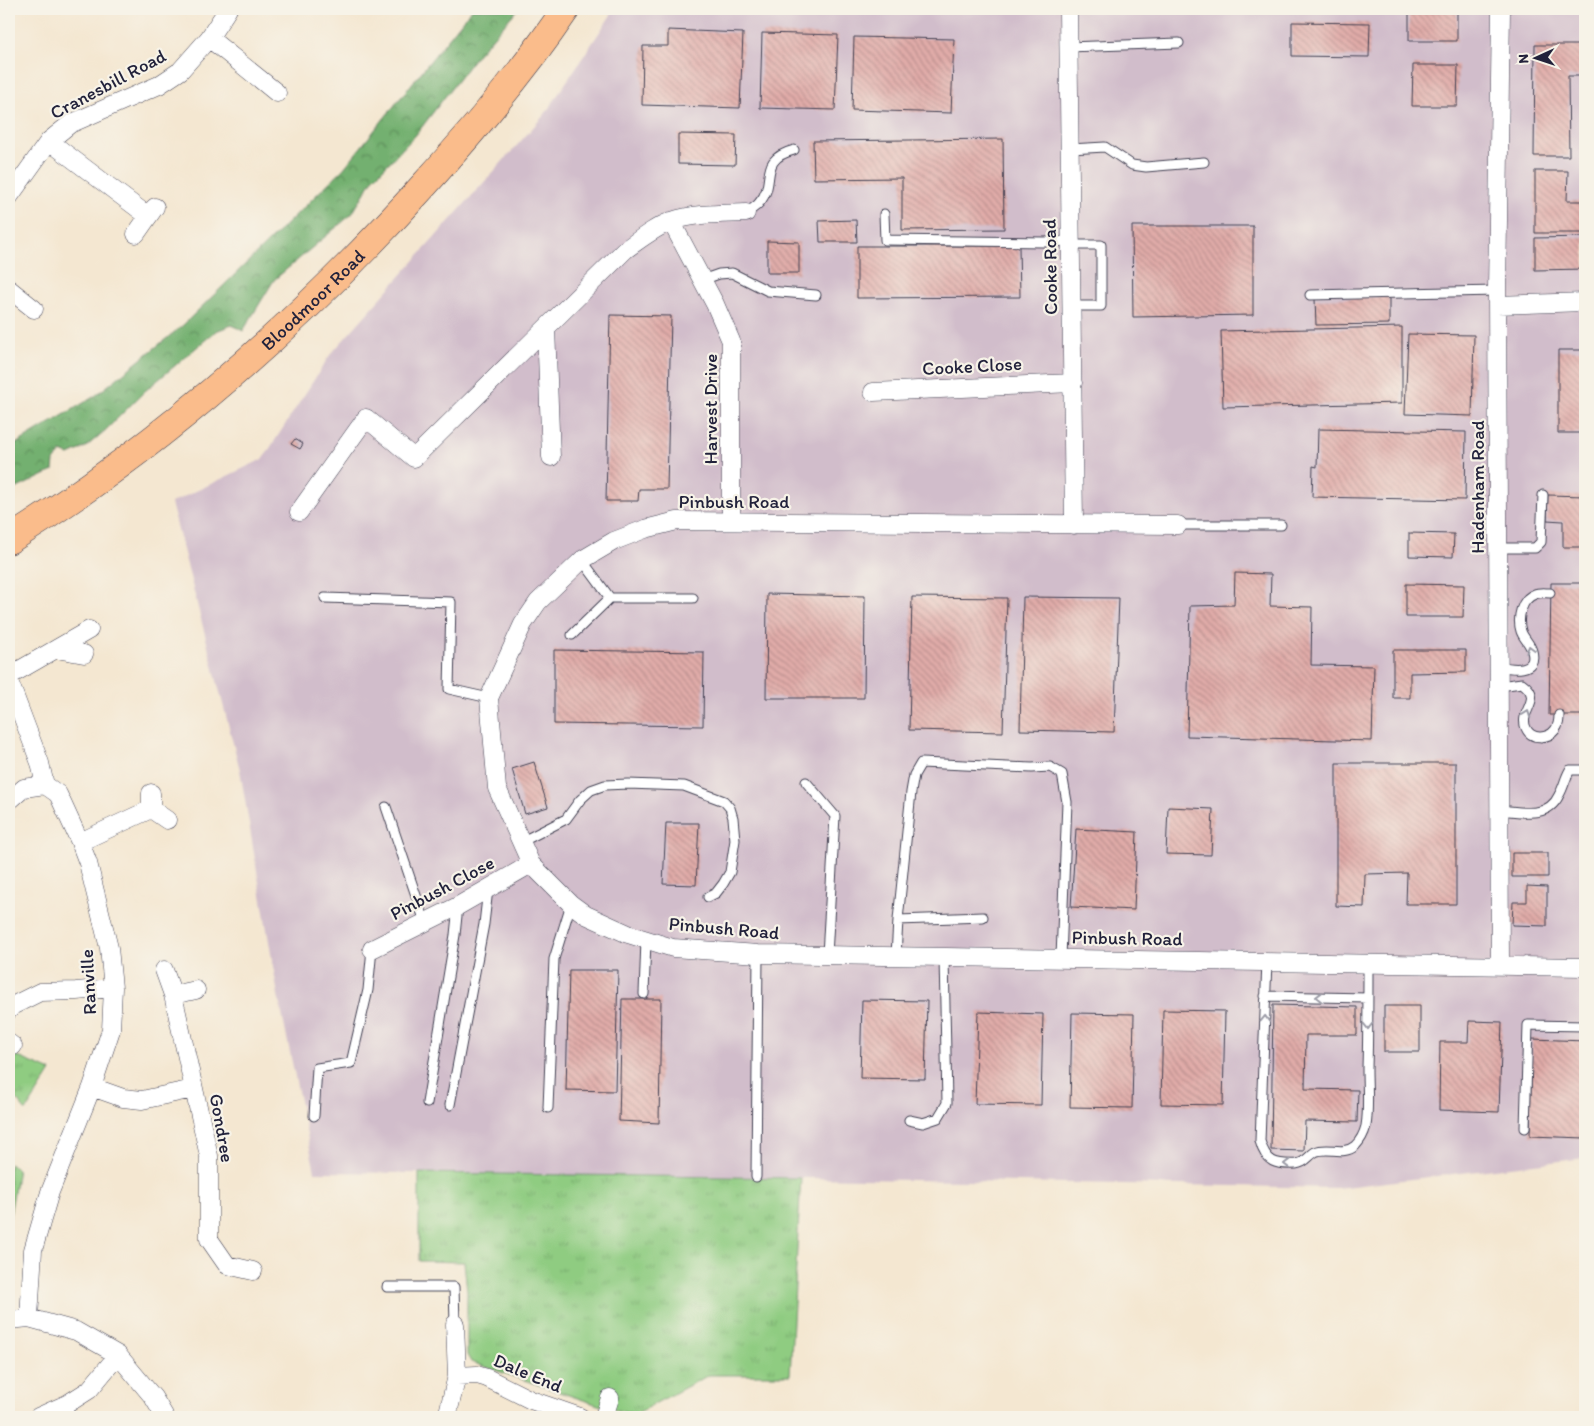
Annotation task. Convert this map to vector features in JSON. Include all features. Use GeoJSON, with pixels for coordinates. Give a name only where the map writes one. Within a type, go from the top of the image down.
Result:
{"type":"FeatureCollection","features":[{"type":"Feature","properties":{"kind":"highway","name":"Bloodmoor Road"},"geometry":{"type":"LineString","coordinates":[[9,540],[78,494],[158,434],[231,375],[297,316],[379,235],[484,118],[566,9]]}},
{"type":"Feature","properties":{"kind":"street","name":"Cranesbill Road"},"geometry":{"type":"LineString","coordinates":[[9,197],[49,141],[70,124],[159,85],[180,70],[209,38],[228,9]]}},
{"type":"Feature","properties":{"kind":"street","name":"Cooke Road"},"geometry":{"type":"LineString","coordinates":[[1068,9],[1074,524]]}},
{"type":"Feature","properties":{"kind":"street","name":"Hadenham Road"},"geometry":{"type":"LineString","coordinates":[[1500,965],[1497,298],[1501,9]]}},
{"type":"Feature","properties":{"kind":"street"},"geometry":{"type":"LineString","coordinates":[[209,38],[277,93]]}},
{"type":"Feature","properties":{"kind":"street"},"geometry":{"type":"LineString","coordinates":[[49,141],[152,212],[136,234]]}},
{"type":"Feature","properties":{"kind":"street"},"geometry":{"type":"LineString","coordinates":[[300,512],[366,418],[414,458],[625,250],[671,221],[698,215],[746,213]]}},
{"type":"Feature","properties":{"kind":"street","name":"Harvest Drive"},"geometry":{"type":"LineString","coordinates":[[671,221],[731,341],[731,521]]}},
{"type":"Feature","properties":{"kind":"street"},"geometry":{"type":"LineString","coordinates":[[9,289],[34,309]]}},
{"type":"Feature","properties":{"kind":"street"},"geometry":{"type":"LineString","coordinates":[[1497,298],[1585,302]]}},
{"type":"Feature","properties":{"kind":"street"},"geometry":{"type":"LineString","coordinates":[[546,328],[551,457]]}},
{"type":"Feature","properties":{"kind":"street","name":"Cooke Close"},"geometry":{"type":"LineString","coordinates":[[873,392],[1073,383]]}},
{"type":"Feature","properties":{"kind":"street","name":"Pinbush Road"},"geometry":{"type":"LineString","coordinates":[[1178,525],[677,521],[645,529],[614,541],[582,560],[538,602],[523,624],[488,698],[497,788],[531,864],[571,904],[586,916],[628,934],[673,948],[758,954],[1585,967]]}},
{"type":"Feature","properties":{"kind":"street"},"geometry":{"type":"LineString","coordinates":[[9,676],[90,630]]}},
{"type":"Feature","properties":{"kind":"street"},"geometry":{"type":"LineString","coordinates":[[56,649],[84,654]]}},
{"type":"Feature","properties":{"kind":"street"},"geometry":{"type":"LineString","coordinates":[[9,681],[40,763],[45,785],[24,788],[9,801]]}},
{"type":"Feature","properties":{"kind":"street","name":"Ranville"},"geometry":{"type":"LineString","coordinates":[[29,1318],[33,1250],[50,1192],[92,1086],[111,1030],[113,988],[109,948],[88,863],[58,794],[45,785]]}},
{"type":"Feature","properties":{"kind":"street"},"geometry":{"type":"LineString","coordinates":[[80,842],[151,801],[167,820]]}},
{"type":"Feature","properties":{"kind":"street","name":"Pinbush Close"},"geometry":{"type":"LineString","coordinates":[[372,949],[458,906],[531,864]]}},
{"type":"Feature","properties":{"kind":"street","name":"Gondree"},"geometry":{"type":"LineString","coordinates":[[164,970],[173,995],[209,1156],[209,1239],[223,1270],[253,1271]]}},
{"type":"Feature","properties":{"kind":"street"},"geometry":{"type":"LineString","coordinates":[[9,1010],[12,1006],[40,992],[76,992],[113,988]]}},
{"type":"Feature","properties":{"kind":"street"},"geometry":{"type":"LineString","coordinates":[[173,995],[196,990]]}},
{"type":"Feature","properties":{"kind":"street"},"geometry":{"type":"LineString","coordinates":[[92,1086],[123,1098],[142,1100],[193,1089]]}},
{"type":"Feature","properties":{"kind":"street"},"geometry":{"type":"LineString","coordinates":[[9,1320],[29,1318],[76,1331],[118,1355],[153,1397],[165,1417]]}},
{"type":"Feature","properties":{"kind":"street"},"geometry":{"type":"LineString","coordinates":[[447,1417],[457,1376],[455,1324]]}},
{"type":"Feature","properties":{"kind":"street"},"geometry":{"type":"LineString","coordinates":[[47,1415],[89,1390],[118,1355]]}},
{"type":"Feature","properties":{"kind":"street","name":"Dale End"},"geometry":{"type":"LineString","coordinates":[[457,1376],[476,1375],[487,1378],[531,1400],[580,1417]]}},
{"type":"Feature","properties":{"kind":"street"},"geometry":{"type":"LineString","coordinates":[[604,1417],[610,1398]]}},
{"type":"Feature","properties":{"kind":"lane"},"geometry":{"type":"LineString","coordinates":[[1068,47],[1178,43]]}},
{"type":"Feature","properties":{"kind":"lane"},"geometry":{"type":"LineString","coordinates":[[1070,149],[1105,147],[1132,165],[1146,168],[1204,162]]}},
{"type":"Feature","properties":{"kind":"lane"},"geometry":{"type":"LineString","coordinates":[[746,213],[759,204],[763,198],[774,159],[782,153],[794,150]]}},
{"type":"Feature","properties":{"kind":"lane"},"geometry":{"type":"LineString","coordinates":[[884,214],[885,240],[1044,242],[1101,245],[1102,306],[1072,306]]}},
{"type":"Feature","properties":{"kind":"lane"},"geometry":{"type":"LineString","coordinates":[[702,280],[719,274],[732,273],[768,291],[816,295]]}},
{"type":"Feature","properties":{"kind":"lane"},"geometry":{"type":"LineString","coordinates":[[1310,295],[1497,298]]}},
{"type":"Feature","properties":{"kind":"lane"},"geometry":{"type":"LineString","coordinates":[[1498,548],[1535,548],[1541,542],[1543,495]]}},
{"type":"Feature","properties":{"kind":"lane"},"geometry":{"type":"LineString","coordinates":[[1178,525],[1281,525]]}},
{"type":"Feature","properties":{"kind":"lane"},"geometry":{"type":"LineString","coordinates":[[582,560],[610,598]]}},
{"type":"Feature","properties":{"kind":"lane"},"geometry":{"type":"LineString","coordinates":[[1499,666],[1521,669],[1533,659],[1533,651],[1521,632],[1519,622],[1520,611],[1530,596],[1536,593],[1550,593]]}},
{"type":"Feature","properties":{"kind":"lane"},"geometry":{"type":"LineString","coordinates":[[324,598],[450,602],[449,690],[488,698]]}},
{"type":"Feature","properties":{"kind":"lane"},"geometry":{"type":"LineString","coordinates":[[572,635],[610,598],[693,598]]}},
{"type":"Feature","properties":{"kind":"lane"},"geometry":{"type":"LineString","coordinates":[[1499,686],[1522,683],[1531,693],[1532,699],[1524,716],[1524,721],[1526,729],[1531,735],[1540,737],[1548,735],[1555,730],[1559,724],[1559,715]]}},
{"type":"Feature","properties":{"kind":"lane"},"geometry":{"type":"LineString","coordinates":[[896,956],[911,792],[914,775],[921,762],[1050,768],[1062,774],[1067,802],[1061,958]]}},
{"type":"Feature","properties":{"kind":"lane"},"geometry":{"type":"LineString","coordinates":[[1500,810],[1540,813],[1550,808],[1559,796],[1570,770],[1585,770]]}},
{"type":"Feature","properties":{"kind":"lane"},"geometry":{"type":"LineString","coordinates":[[806,782],[835,816],[827,955]]}},
{"type":"Feature","properties":{"kind":"lane"},"geometry":{"type":"LineString","coordinates":[[521,842],[566,819],[580,800],[592,790],[605,785],[684,786],[724,801],[730,808],[733,818],[735,840],[730,872],[716,893],[708,897]]}},
{"type":"Feature","properties":{"kind":"lane"},"geometry":{"type":"LineString","coordinates":[[386,807],[425,922]]}},
{"type":"Feature","properties":{"kind":"lane"},"geometry":{"type":"LineString","coordinates":[[450,1105],[484,924],[488,888]]}},
{"type":"Feature","properties":{"kind":"lane"},"geometry":{"type":"LineString","coordinates":[[548,1108],[554,959],[571,904]]}},
{"type":"Feature","properties":{"kind":"lane"},"geometry":{"type":"LineString","coordinates":[[427,1103],[455,935],[458,906]]}},
{"type":"Feature","properties":{"kind":"lane"},"geometry":{"type":"LineString","coordinates":[[898,920],[983,917]]}},
{"type":"Feature","properties":{"kind":"lane"},"geometry":{"type":"LineString","coordinates":[[644,994],[646,940]]}},
{"type":"Feature","properties":{"kind":"lane"},"geometry":{"type":"LineString","coordinates":[[314,1116],[317,1068],[351,1063],[368,990],[372,949]]}},
{"type":"Feature","properties":{"kind":"lane"},"geometry":{"type":"LineString","coordinates":[[756,1177],[758,954]]}},
{"type":"Feature","properties":{"kind":"lane"},"geometry":{"type":"LineString","coordinates":[[909,1120],[923,1123],[938,1118],[947,1103],[944,957]]}},
{"type":"Feature","properties":{"kind":"lane"},"geometry":{"type":"LineString","coordinates":[[1266,961],[1260,1141],[1263,1153],[1276,1164],[1301,1164],[1314,1152],[1322,1150],[1345,1151],[1362,1139],[1367,1113],[1368,963]]}},
{"type":"Feature","properties":{"kind":"lane"},"geometry":{"type":"LineString","coordinates":[[1265,996],[1368,998]]}},
{"type":"Feature","properties":{"kind":"lane"},"geometry":{"type":"LineString","coordinates":[[1526,1128],[1528,1025],[1585,1026]]}},
{"type":"Feature","properties":{"kind":"lane"},"geometry":{"type":"LineString","coordinates":[[387,1288],[454,1287],[455,1324]]}},
{"type":"Feature","properties":{"kind":"shaded area"},"geometry":{"type":"Polygon","coordinates":[[[615,9],[1585,9],[1585,1158],[1337,1188],[756,1177],[315,1172],[278,995],[240,770],[171,503],[263,459],[330,355],[545,114],[615,9]]]}},
{"type":"Feature","properties":{"kind":"green space"},"geometry":{"type":"Polygon","coordinates":[[[472,9],[518,9],[477,55],[415,136],[373,179],[352,214],[274,280],[243,331],[232,325],[216,331],[145,391],[86,447],[69,455],[61,452],[54,461],[53,471],[9,492],[9,448],[95,396],[182,326],[344,168],[472,9]]]}},
{"type":"Feature","properties":{"kind":"green space"},"geometry":{"type":"Polygon","coordinates":[[[9,1053],[51,1071],[26,1111],[17,1100],[9,1097],[9,1053]]]}},
{"type":"Feature","properties":{"kind":"green space"},"geometry":{"type":"Polygon","coordinates":[[[9,1164],[18,1169],[9,1221],[9,1164]]]}},
{"type":"Feature","properties":{"kind":"green space"},"geometry":{"type":"Polygon","coordinates":[[[419,1173],[801,1178],[790,1375],[709,1375],[635,1414],[607,1408],[471,1362],[467,1355],[467,1291],[464,1262],[419,1261],[419,1173]]]}},
{"type":"Feature","properties":{"kind":"building"},"geometry":{"type":"Polygon","coordinates":[[[1409,9],[1457,9],[1457,41],[1409,41],[1409,9]]]}},
{"type":"Feature","properties":{"kind":"building"},"geometry":{"type":"Polygon","coordinates":[[[1292,22],[1370,23],[1369,57],[1292,56],[1292,22]]]}},
{"type":"Feature","properties":{"kind":"building"},"geometry":{"type":"Polygon","coordinates":[[[668,30],[743,33],[740,108],[642,105],[643,46],[668,46],[668,30]]]}},
{"type":"Feature","properties":{"kind":"building"},"geometry":{"type":"Polygon","coordinates":[[[762,33],[838,35],[835,110],[760,108],[762,33]]]}},
{"type":"Feature","properties":{"kind":"building"},"geometry":{"type":"Polygon","coordinates":[[[854,37],[954,39],[951,113],[852,110],[854,37]]]}},
{"type":"Feature","properties":{"kind":"building"},"geometry":{"type":"Polygon","coordinates":[[[1535,45],[1585,45],[1585,76],[1568,76],[1569,156],[1534,156],[1535,45]]]}},
{"type":"Feature","properties":{"kind":"building"},"geometry":{"type":"Polygon","coordinates":[[[1413,65],[1458,65],[1457,106],[1412,106],[1413,65]]]}},
{"type":"Feature","properties":{"kind":"building"},"geometry":{"type":"Polygon","coordinates":[[[678,134],[736,135],[735,165],[678,164],[678,134]]]}},
{"type":"Feature","properties":{"kind":"building"},"geometry":{"type":"Polygon","coordinates":[[[1003,139],[1004,229],[902,230],[902,178],[814,179],[813,141],[1003,139]]]}},
{"type":"Feature","properties":{"kind":"building"},"geometry":{"type":"Polygon","coordinates":[[[1535,171],[1568,171],[1567,201],[1585,201],[1585,233],[1535,233],[1535,171]]]}},
{"type":"Feature","properties":{"kind":"building"},"geometry":{"type":"Polygon","coordinates":[[[856,220],[857,242],[820,242],[819,221],[856,220]]]}},
{"type":"Feature","properties":{"kind":"building"},"geometry":{"type":"Polygon","coordinates":[[[1132,226],[1253,226],[1253,315],[1133,317],[1132,226]]]}},
{"type":"Feature","properties":{"kind":"building"},"geometry":{"type":"Polygon","coordinates":[[[1585,237],[1585,269],[1535,270],[1535,238],[1585,237]]]}},
{"type":"Feature","properties":{"kind":"building"},"geometry":{"type":"Polygon","coordinates":[[[767,241],[799,242],[799,273],[767,273],[767,241]]]}},
{"type":"Feature","properties":{"kind":"building"},"geometry":{"type":"Polygon","coordinates":[[[857,246],[1019,246],[1020,297],[857,298],[857,246]]]}},
{"type":"Feature","properties":{"kind":"building"},"geometry":{"type":"Polygon","coordinates":[[[1389,297],[1389,324],[1316,325],[1315,299],[1389,297]]]}},
{"type":"Feature","properties":{"kind":"building"},"geometry":{"type":"Polygon","coordinates":[[[610,315],[671,316],[667,489],[639,489],[638,501],[606,501],[610,315]]]}},
{"type":"Feature","properties":{"kind":"building"},"geometry":{"type":"Polygon","coordinates":[[[1402,327],[1402,403],[1223,407],[1221,331],[1402,327]]]}},
{"type":"Feature","properties":{"kind":"building"},"geometry":{"type":"Polygon","coordinates":[[[1408,334],[1474,335],[1472,416],[1405,414],[1408,334]]]}},
{"type":"Feature","properties":{"kind":"building"},"geometry":{"type":"Polygon","coordinates":[[[1558,350],[1585,350],[1585,433],[1558,433],[1558,350]]]}},
{"type":"Feature","properties":{"kind":"building"},"geometry":{"type":"Polygon","coordinates":[[[1318,429],[1466,432],[1465,500],[1312,497],[1313,466],[1317,467],[1318,429]]]}},
{"type":"Feature","properties":{"kind":"building"},"geometry":{"type":"Polygon","coordinates":[[[295,439],[303,444],[300,449],[291,444],[295,439]]]}},
{"type":"Feature","properties":{"kind":"building"},"geometry":{"type":"Polygon","coordinates":[[[1548,495],[1585,496],[1585,547],[1563,547],[1563,521],[1547,520],[1548,495]]]}},
{"type":"Feature","properties":{"kind":"building"},"geometry":{"type":"Polygon","coordinates":[[[1409,533],[1454,534],[1453,557],[1409,556],[1409,533]]]}},
{"type":"Feature","properties":{"kind":"building"},"geometry":{"type":"Polygon","coordinates":[[[1235,573],[1271,574],[1270,606],[1312,607],[1311,665],[1374,666],[1372,741],[1187,736],[1190,606],[1234,605],[1235,573]]]}},
{"type":"Feature","properties":{"kind":"building"},"geometry":{"type":"Polygon","coordinates":[[[1551,583],[1585,583],[1585,715],[1549,715],[1551,583]]]}},
{"type":"Feature","properties":{"kind":"building"},"geometry":{"type":"Polygon","coordinates":[[[1406,584],[1464,585],[1463,617],[1406,617],[1406,584]]]}},
{"type":"Feature","properties":{"kind":"building"},"geometry":{"type":"Polygon","coordinates":[[[767,594],[865,596],[864,698],[766,698],[767,594]]]}},
{"type":"Feature","properties":{"kind":"building"},"geometry":{"type":"Polygon","coordinates":[[[912,597],[1007,598],[1003,732],[909,730],[912,597]]]}},
{"type":"Feature","properties":{"kind":"building"},"geometry":{"type":"Polygon","coordinates":[[[1023,597],[1119,598],[1114,732],[1020,730],[1023,597]]]}},
{"type":"Feature","properties":{"kind":"building"},"geometry":{"type":"Polygon","coordinates":[[[554,650],[704,652],[703,726],[554,724],[554,650]]]}},
{"type":"Feature","properties":{"kind":"building"},"geometry":{"type":"Polygon","coordinates":[[[1393,650],[1466,650],[1466,672],[1410,673],[1410,698],[1393,698],[1393,650]]]}},
{"type":"Feature","properties":{"kind":"building"},"geometry":{"type":"Polygon","coordinates":[[[534,762],[548,807],[525,814],[512,769],[534,762]]]}},
{"type":"Feature","properties":{"kind":"building"},"geometry":{"type":"Polygon","coordinates":[[[1336,763],[1456,763],[1456,904],[1406,904],[1407,873],[1365,874],[1364,907],[1336,906],[1336,763]]]}},
{"type":"Feature","properties":{"kind":"building"},"geometry":{"type":"Polygon","coordinates":[[[1168,807],[1213,809],[1211,855],[1166,854],[1168,807]]]}},
{"type":"Feature","properties":{"kind":"building"},"geometry":{"type":"Polygon","coordinates":[[[666,823],[699,823],[696,885],[663,884],[666,823]]]}},
{"type":"Feature","properties":{"kind":"building"},"geometry":{"type":"Polygon","coordinates":[[[1076,829],[1137,832],[1134,910],[1071,907],[1076,829]]]}},
{"type":"Feature","properties":{"kind":"building"},"geometry":{"type":"Polygon","coordinates":[[[1512,853],[1548,853],[1548,877],[1512,877],[1512,853]]]}},
{"type":"Feature","properties":{"kind":"building"},"geometry":{"type":"Polygon","coordinates":[[[1527,886],[1547,887],[1547,926],[1512,925],[1513,902],[1527,902],[1527,886]]]}},
{"type":"Feature","properties":{"kind":"building"},"geometry":{"type":"Polygon","coordinates":[[[569,970],[618,970],[615,1091],[566,1090],[569,970]]]}},
{"type":"Feature","properties":{"kind":"building"},"geometry":{"type":"Polygon","coordinates":[[[622,999],[661,999],[659,1123],[619,1121],[622,999]]]}},
{"type":"Feature","properties":{"kind":"building"},"geometry":{"type":"Polygon","coordinates":[[[862,1000],[927,1001],[925,1079],[860,1078],[862,1000]]]}},
{"type":"Feature","properties":{"kind":"building"},"geometry":{"type":"Polygon","coordinates":[[[1273,1005],[1357,1007],[1357,1035],[1306,1035],[1305,1089],[1358,1090],[1357,1122],[1305,1121],[1304,1151],[1271,1150],[1273,1005]]]}},
{"type":"Feature","properties":{"kind":"building"},"geometry":{"type":"Polygon","coordinates":[[[1384,1006],[1420,1006],[1420,1052],[1384,1052],[1384,1006]]]}},
{"type":"Feature","properties":{"kind":"building"},"geometry":{"type":"Polygon","coordinates":[[[1163,1010],[1225,1011],[1223,1105],[1161,1104],[1163,1010]]]}},
{"type":"Feature","properties":{"kind":"building"},"geometry":{"type":"Polygon","coordinates":[[[978,1012],[1043,1014],[1041,1105],[975,1104],[978,1012]]]}},
{"type":"Feature","properties":{"kind":"building"},"geometry":{"type":"Polygon","coordinates":[[[1072,1013],[1134,1014],[1132,1108],[1070,1107],[1072,1013]]]}},
{"type":"Feature","properties":{"kind":"building"},"geometry":{"type":"Polygon","coordinates":[[[1469,1021],[1502,1022],[1499,1112],[1439,1110],[1440,1042],[1468,1042],[1469,1021]]]}},
{"type":"Feature","properties":{"kind":"building"},"geometry":{"type":"Polygon","coordinates":[[[1532,1039],[1585,1041],[1585,1138],[1530,1136],[1532,1039]]]}}]}
